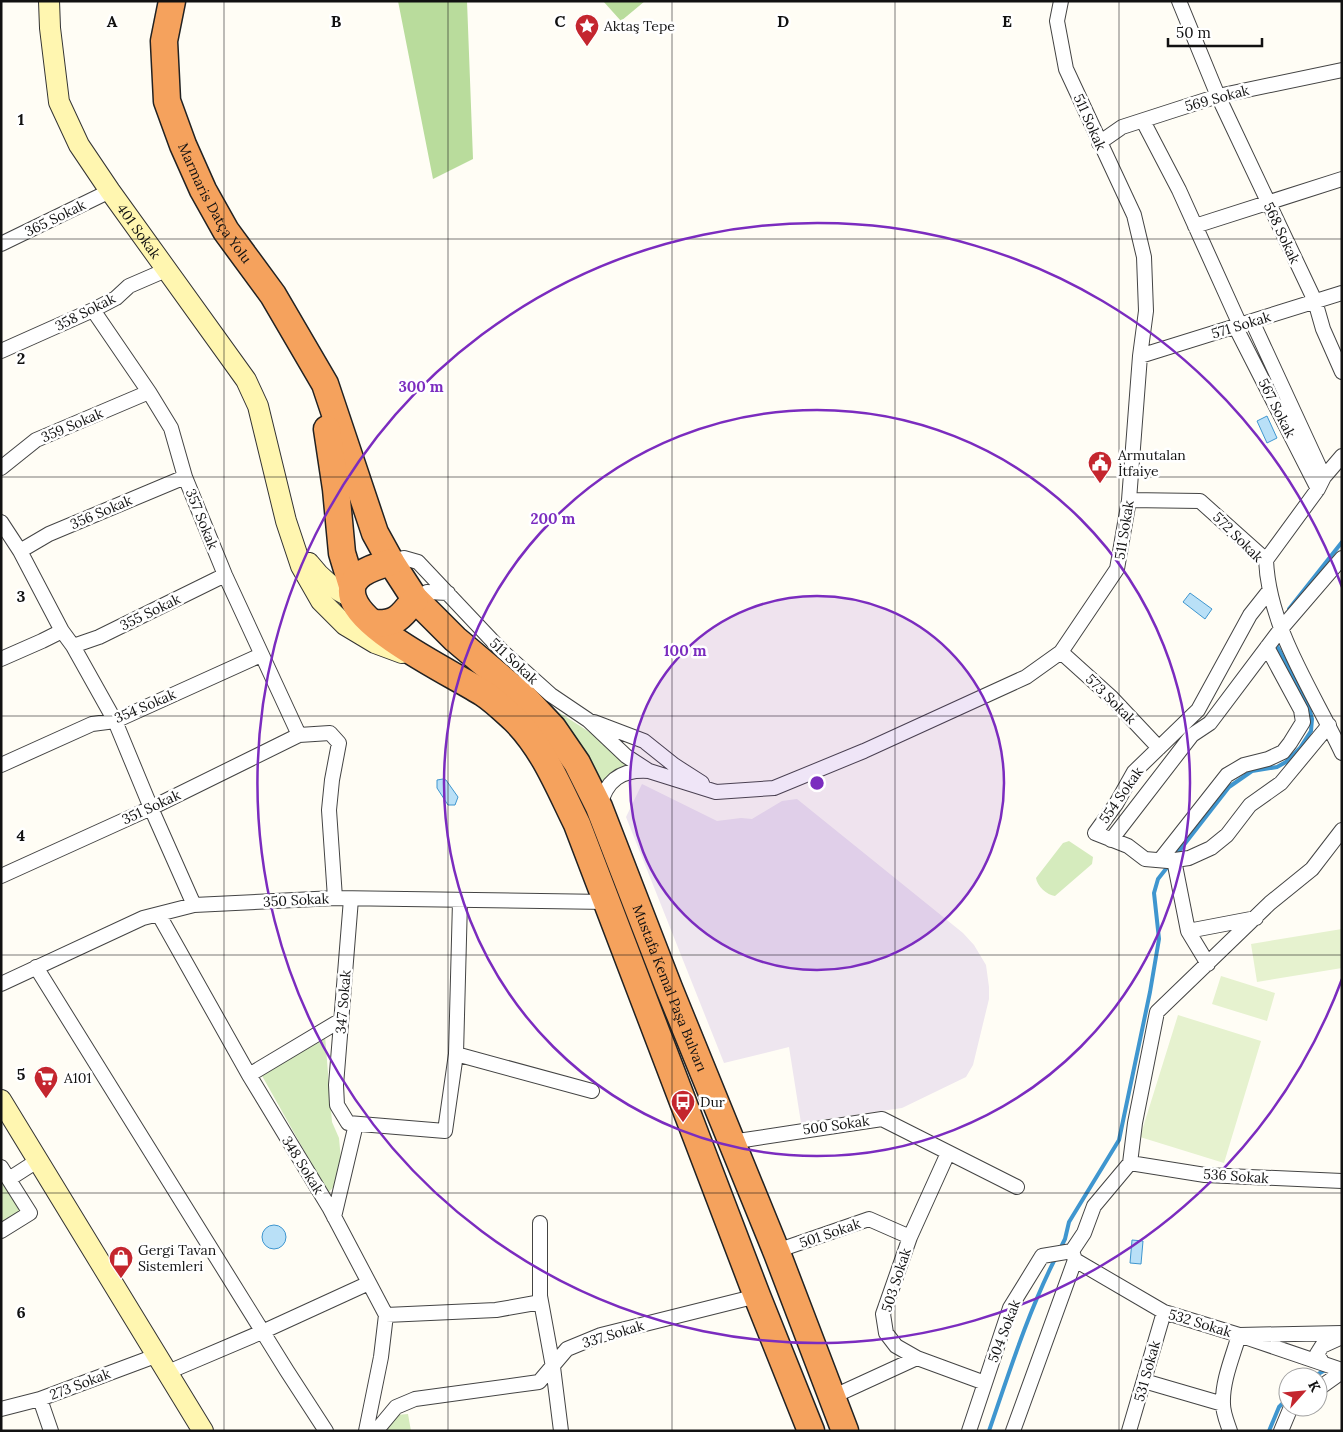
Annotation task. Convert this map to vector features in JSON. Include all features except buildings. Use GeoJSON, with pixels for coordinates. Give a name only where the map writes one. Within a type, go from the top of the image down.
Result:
{"type":"FeatureCollection","features":[{"type":"Feature","properties":{"kind":"highway","name":"Marmaris Datça Yolu"},"geometry":{"type":"LineString","coordinates":[[172,1],[164,41],[167,101],[183,145],[203,190],[226,231],[273,295],[311,357],[325,384],[375,533],[391,562]]}},
{"type":"Feature","properties":{"kind":"highway"},"geometry":{"type":"LineString","coordinates":[[325,384],[326,426],[336,489],[342,554],[353,592],[362,614],[373,623],[387,624],[402,616],[415,599],[391,562],[370,568],[355,578],[353,592]]}},
{"type":"Feature","properties":{"kind":"highway","name":"Mustafa Kemal Paşa Bulvarı"},"geometry":{"type":"LineString","coordinates":[[415,599],[455,639],[525,698],[553,728],[577,763],[599,807],[731,1142],[777,1253],[845,1431]]}},
{"type":"Feature","properties":{"kind":"highway","name":"Mustafa Kemal Paşa Bulvarı"},"geometry":{"type":"LineString","coordinates":[[373,623],[392,639],[485,694],[516,721],[544,757],[576,824],[607,902],[757,1296],[811,1431]]}},
{"type":"Feature","properties":{"kind":"street","name":"401 Sokak"},"geometry":{"type":"LineString","coordinates":[[49,1],[59,102],[79,145],[246,380],[258,406],[267,445]]}},
{"type":"Feature","properties":{"kind":"street","name":"511 Sokak"},"geometry":{"type":"LineString","coordinates":[[599,807],[603,793],[611,782],[619,776],[639,770],[716,792],[774,788],[864,751],[1026,677],[1062,652],[1117,569],[1129,500],[1140,356],[1146,311],[1144,257],[1134,215],[1066,69],[1058,21],[1061,1]]}},
{"type":"Feature","properties":{"kind":"street","name":"568 Sokak"},"geometry":{"type":"LineString","coordinates":[[1179,1],[1218,96],[1315,301],[1323,329],[1342,372]]}},
{"type":"Feature","properties":{"kind":"street","name":"569 Sokak"},"geometry":{"type":"LineString","coordinates":[[1099,143],[1122,128],[1218,96],[1342,70]]}},
{"type":"Feature","properties":{"kind":"street","name":"567 Sokak"},"geometry":{"type":"LineString","coordinates":[[1143,121],[1321,483]]}},
{"type":"Feature","properties":{"kind":"street"},"geometry":{"type":"LineString","coordinates":[[1195,226],[1342,179]]}},
{"type":"Feature","properties":{"kind":"street","name":"365 Sokak"},"geometry":{"type":"LineString","coordinates":[[1,244],[110,191]]}},
{"type":"Feature","properties":{"kind":"street","name":"358 Sokak"},"geometry":{"type":"LineString","coordinates":[[1,351],[94,310],[116,298],[129,286],[166,270]]}},
{"type":"Feature","properties":{"kind":"street","name":"571 Sokak"},"geometry":{"type":"LineString","coordinates":[[1140,356],[1342,293]]}},
{"type":"Feature","properties":{"kind":"street","name":"357 Sokak"},"geometry":{"type":"LineString","coordinates":[[94,310],[171,428],[185,477],[225,576],[299,735]]}},
{"type":"Feature","properties":{"kind":"street","name":"359 Sokak"},"geometry":{"type":"LineString","coordinates":[[1,468],[36,440],[149,392]]}},
{"type":"Feature","properties":{"kind":"street"},"geometry":{"type":"LineString","coordinates":[[267,445],[308,562],[336,591],[353,592]]}},
{"type":"Feature","properties":{"kind":"street"},"geometry":{"type":"LineString","coordinates":[[267,445],[286,521],[301,566],[321,601],[345,624],[375,643],[430,662]]}},
{"type":"Feature","properties":{"kind":"street"},"geometry":{"type":"LineString","coordinates":[[1266,560],[1342,456]]}},
{"type":"Feature","properties":{"kind":"street","name":"356 Sokak"},"geometry":{"type":"LineString","coordinates":[[20,551],[49,534],[185,477]]}},
{"type":"Feature","properties":{"kind":"street","name":"572 Sokak"},"geometry":{"type":"LineString","coordinates":[[1129,500],[1200,501],[1266,560],[1269,592],[1280,630],[1342,753]]}},
{"type":"Feature","properties":{"kind":"street"},"geometry":{"type":"LineString","coordinates":[[1,522],[20,551],[62,631],[73,646],[115,721],[194,905]]}},
{"type":"Feature","properties":{"kind":"street","name":"511 Sokak"},"geometry":{"type":"LineString","coordinates":[[391,562],[404,558],[418,562],[502,651],[550,695],[588,720],[626,756],[648,772]]}},
{"type":"Feature","properties":{"kind":"street"},"geometry":{"type":"LineString","coordinates":[[1111,840],[1192,735],[1210,723],[1280,630],[1342,558]]}},
{"type":"Feature","properties":{"kind":"street","name":"355 Sokak"},"geometry":{"type":"LineString","coordinates":[[73,646],[99,637],[225,576]]}},
{"type":"Feature","properties":{"kind":"street"},"geometry":{"type":"LineString","coordinates":[[415,599],[427,592],[448,593]]}},
{"type":"Feature","properties":{"kind":"street","name":"554 Sokak"},"geometry":{"type":"LineString","coordinates":[[1269,592],[1250,615],[1198,710],[1134,772],[1116,804],[1095,833],[1128,846],[1145,858],[1160,860],[1189,858],[1211,848],[1227,835],[1250,805],[1281,783],[1329,725]]}},
{"type":"Feature","properties":{"kind":"street"},"geometry":{"type":"LineString","coordinates":[[345,624],[359,628],[373,623]]}},
{"type":"Feature","properties":{"kind":"street"},"geometry":{"type":"LineString","coordinates":[[1,659],[42,642],[62,631]]}},
{"type":"Feature","properties":{"kind":"street"},"geometry":{"type":"LineString","coordinates":[[1160,860],[1227,775],[1244,765],[1268,759],[1282,752],[1303,722],[1301,710],[1267,647]]}},
{"type":"Feature","properties":{"kind":"street","name":"573 Sokak"},"geometry":{"type":"LineString","coordinates":[[1062,652],[1112,698],[1159,748]]}},
{"type":"Feature","properties":{"kind":"street","name":"354 Sokak"},"geometry":{"type":"LineString","coordinates":[[1,765],[92,724],[115,721],[261,655]]}},
{"type":"Feature","properties":{"kind":"street","name":"511 Sokak"},"geometry":{"type":"LineString","coordinates":[[588,720],[644,741],[674,766],[716,792]]}},
{"type":"Feature","properties":{"kind":"street"},"geometry":{"type":"LineString","coordinates":[[299,735],[330,733],[339,743],[329,810],[336,898]]}},
{"type":"Feature","properties":{"kind":"street","name":"351 Sokak"},"geometry":{"type":"LineString","coordinates":[[1,876],[151,808],[299,735]]}},
{"type":"Feature","properties":{"kind":"street"},"geometry":{"type":"LineString","coordinates":[[1013,1431],[1074,1255],[1094,1206],[1130,1163],[1134,1123],[1157,1012],[1256,918],[1312,869],[1342,830]]}},
{"type":"Feature","properties":{"kind":"street"},"geometry":{"type":"LineString","coordinates":[[1174,860],[1188,931],[1208,964]]}},
{"type":"Feature","properties":{"kind":"street","name":"350 Sokak"},"geometry":{"type":"LineString","coordinates":[[1,984],[143,918],[194,905],[336,898],[607,902]]}},
{"type":"Feature","properties":{"kind":"street","name":"347 Sokak"},"geometry":{"type":"LineString","coordinates":[[351,899],[336,1085],[338,1105],[348,1123],[356,1124]]}},
{"type":"Feature","properties":{"kind":"street"},"geometry":{"type":"LineString","coordinates":[[334,1217],[356,1124],[445,1131],[456,1054],[460,901]]}},
{"type":"Feature","properties":{"kind":"street","name":"348 Sokak"},"geometry":{"type":"LineString","coordinates":[[159,915],[249,1075],[334,1217],[386,1314]]}},
{"type":"Feature","properties":{"kind":"street"},"geometry":{"type":"LineString","coordinates":[[1188,931],[1256,918]]}},
{"type":"Feature","properties":{"kind":"street"},"geometry":{"type":"LineString","coordinates":[[36,968],[262,1332],[326,1431]]}},
{"type":"Feature","properties":{"kind":"street"},"geometry":{"type":"LineString","coordinates":[[249,1075],[341,1020]]}},
{"type":"Feature","properties":{"kind":"street"},"geometry":{"type":"LineString","coordinates":[[456,1054],[592,1091]]}},
{"type":"Feature","properties":{"kind":"street"},"geometry":{"type":"LineString","coordinates":[[1,1100],[37,1162],[203,1431]]}},
{"type":"Feature","properties":{"kind":"street","name":"500 Sokak"},"geometry":{"type":"LineString","coordinates":[[731,1142],[882,1119],[1016,1187]]}},
{"type":"Feature","properties":{"kind":"street","name":"503 Sokak"},"geometry":{"type":"LineString","coordinates":[[948,1152],[910,1237],[883,1314],[886,1333],[896,1346],[917,1358],[985,1382]]}},
{"type":"Feature","properties":{"kind":"street"},"geometry":{"type":"LineString","coordinates":[[9,1179],[37,1162]]}},
{"type":"Feature","properties":{"kind":"street","name":"536 Sokak"},"geometry":{"type":"LineString","coordinates":[[1130,1163],[1205,1175],[1342,1181]]}},
{"type":"Feature","properties":{"kind":"street"},"geometry":{"type":"LineString","coordinates":[[1,1167],[30,1213],[1,1231]]}},
{"type":"Feature","properties":{"kind":"street","name":"501 Sokak"},"geometry":{"type":"LineString","coordinates":[[777,1253],[869,1219],[910,1237]]}},
{"type":"Feature","properties":{"kind":"street"},"geometry":{"type":"LineString","coordinates":[[540,1224],[540,1296],[562,1431]]}},
{"type":"Feature","properties":{"kind":"street","name":"504 Sokak"},"geometry":{"type":"LineString","coordinates":[[969,1431],[1010,1308],[1042,1256],[1074,1255]]}},
{"type":"Feature","properties":{"kind":"street","name":"532 Sokak"},"geometry":{"type":"LineString","coordinates":[[1074,1255],[1164,1312],[1322,1362],[1342,1371]]}},
{"type":"Feature","properties":{"kind":"street","name":"273 Sokak"},"geometry":{"type":"LineString","coordinates":[[1,1409],[163,1364],[262,1332],[370,1283]]}},
{"type":"Feature","properties":{"kind":"street","name":"337 Sokak"},"geometry":{"type":"LineString","coordinates":[[376,1431],[396,1406],[415,1399],[539,1382],[567,1349],[601,1334],[757,1296]]}},
{"type":"Feature","properties":{"kind":"street"},"geometry":{"type":"LineString","coordinates":[[366,1431],[381,1357],[386,1314],[496,1310],[541,1302]]}},
{"type":"Feature","properties":{"kind":"street","name":"531 Sokak"},"geometry":{"type":"LineString","coordinates":[[1129,1431],[1164,1312]]}},
{"type":"Feature","properties":{"kind":"street"},"geometry":{"type":"LineString","coordinates":[[1230,1431],[1223,1404],[1226,1380],[1239,1335],[1342,1333]]}},
{"type":"Feature","properties":{"kind":"street"},"geometry":{"type":"LineString","coordinates":[[1322,1362],[1317,1354],[1322,1346],[1342,1337]]}},
{"type":"Feature","properties":{"kind":"street"},"geometry":{"type":"LineString","coordinates":[[832,1397],[917,1358]]}},
{"type":"Feature","properties":{"kind":"street"},"geometry":{"type":"LineString","coordinates":[[1328,1382],[1342,1371]]}},
{"type":"Feature","properties":{"kind":"street"},"geometry":{"type":"LineString","coordinates":[[1144,1381],[1223,1404]]}},
{"type":"Feature","properties":{"kind":"street"},"geometry":{"type":"LineString","coordinates":[[40,1399],[51,1431]]}},
{"type":"Feature","properties":{"kind":"street"},"geometry":{"type":"LineString","coordinates":[[1281,1431],[1287,1417]]}},
{"type":"Feature","properties":{"kind":"shaded area"},"geometry":{"type":"Polygon","coordinates":[[[642,784],[717,821],[741,818],[752,819],[782,801],[797,799],[963,933],[974,945],[986,965],[989,987],[989,999],[973,1065],[966,1077],[902,1108],[801,1123],[789,1047],[724,1063],[626,817],[642,784]]]}},
{"type":"Feature","properties":{"kind":"green space"},"geometry":{"type":"Polygon","coordinates":[[[398,1],[467,1],[473,159],[433,179],[398,1]]]}},
{"type":"Feature","properties":{"kind":"green space"},"geometry":{"type":"Polygon","coordinates":[[[603,1],[645,1],[621,21],[603,1]]]}},
{"type":"Feature","properties":{"kind":"green space"},"geometry":{"type":"Polygon","coordinates":[[[546,704],[594,735],[623,760],[636,766],[610,776],[599,790],[546,704]]]}},
{"type":"Feature","properties":{"kind":"green space"},"geometry":{"type":"Polygon","coordinates":[[[1069,841],[1093,857],[1092,864],[1055,896],[1040,887],[1036,878],[1063,843],[1069,841]]]}},
{"type":"Feature","properties":{"kind":"green space"},"geometry":{"type":"Polygon","coordinates":[[[1342,929],[1342,968],[1257,982],[1251,944],[1342,929]]]}},
{"type":"Feature","properties":{"kind":"green space"},"geometry":{"type":"Polygon","coordinates":[[[1221,976],[1275,993],[1267,1021],[1212,1004],[1221,976]]]}},
{"type":"Feature","properties":{"kind":"green space"},"geometry":{"type":"Polygon","coordinates":[[[1178,1015],[1261,1041],[1224,1163],[1140,1137],[1178,1015]]]}},
{"type":"Feature","properties":{"kind":"green space"},"geometry":{"type":"Polygon","coordinates":[[[325,1036],[332,1122],[339,1138],[341,1160],[339,1181],[328,1193],[261,1074],[325,1036]]]}},
{"type":"Feature","properties":{"kind":"green space"},"geometry":{"type":"Polygon","coordinates":[[[1,1172],[27,1213],[1,1230],[1,1172]]]}},
{"type":"Feature","properties":{"kind":"green space"},"geometry":{"type":"Polygon","coordinates":[[[408,1414],[411,1431],[382,1431],[396,1415],[408,1414]]]}},
{"type":"Feature","properties":{"kind":"water"},"geometry":{"type":"Polygon","coordinates":[[[1267,416],[1277,438],[1267,443],[1257,421],[1267,416]]]}},
{"type":"Feature","properties":{"kind":"water"},"geometry":{"type":"Polygon","coordinates":[[[1190,593],[1212,609],[1205,619],[1183,602],[1190,593]]]}},
{"type":"Feature","properties":{"kind":"water"},"geometry":{"type":"Polygon","coordinates":[[[437,780],[446,780],[458,797],[455,805],[448,805],[437,788],[437,780]]]}},
{"type":"Feature","properties":{"kind":"water"},"geometry":{"type":"Polygon","coordinates":[[[274,1225],[283,1228],[286,1237],[283,1246],[274,1249],[265,1246],[262,1237],[265,1228],[274,1225]]]}},
{"type":"Feature","properties":{"kind":"water"},"geometry":{"type":"Polygon","coordinates":[[[1132,1240],[1143,1241],[1141,1264],[1130,1263],[1132,1240]]]}},
{"type":"Feature","properties":{"kind":"waterway"},"geometry":{"type":"LineString","coordinates":[[1289,609],[1342,542]]}},
{"type":"Feature","properties":{"kind":"waterway"},"geometry":{"type":"LineString","coordinates":[[1176,855],[1229,787],[1252,771],[1277,767],[1286,762],[1300,748],[1311,731],[1312,719],[1309,707],[1277,646],[1278,641]]}},
{"type":"Feature","properties":{"kind":"waterway"},"geometry":{"type":"LineString","coordinates":[[1060,1249],[1065,1239],[1069,1222],[1119,1140],[1150,992],[1159,939],[1154,893],[1158,879],[1169,865]]}},
{"type":"Feature","properties":{"kind":"waterway"},"geometry":{"type":"LineString","coordinates":[[989,1431],[1028,1321],[1056,1257]]}},
{"type":"Feature","properties":{"kind":"waterway"},"geometry":{"type":"LineString","coordinates":[[1269,1431],[1278,1409]]}},
{"type":"Feature","properties":{"kind":"place","name":"Aktaş Tepe"},"geometry":{"type":"Point","coordinates":[587,47]}},
{"type":"Feature","properties":{"kind":"place","name":"Armutalan İtfaiye"},"geometry":{"type":"Point","coordinates":[1100,484]}},
{"type":"Feature","properties":{"kind":"place","name":"A101"},"geometry":{"type":"Point","coordinates":[46,1099]}},
{"type":"Feature","properties":{"kind":"place","name":"Dur"},"geometry":{"type":"Point","coordinates":[683,1123]}},
{"type":"Feature","properties":{"kind":"place","name":"Gergi Tavan Sistemleri"},"geometry":{"type":"Point","coordinates":[121,1279]}}]}
